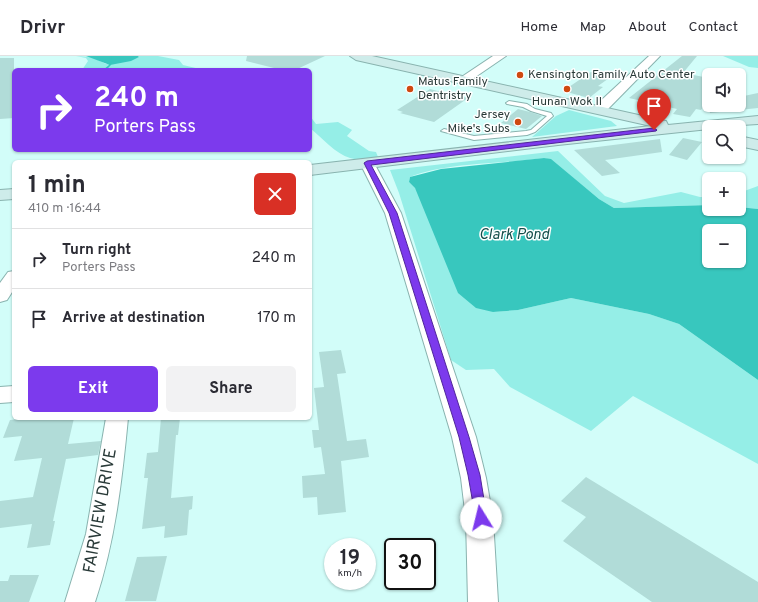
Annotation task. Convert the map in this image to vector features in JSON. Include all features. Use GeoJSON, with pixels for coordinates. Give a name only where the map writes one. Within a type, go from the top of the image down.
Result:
{"type":"FeatureCollection","features":[{"type":"Feature","properties":{"kind":"street"},"geometry":{"type":"LineString","coordinates":[[356,56],[702,132]]}},
{"type":"Feature","properties":{"kind":"street"},"geometry":{"type":"LineString","coordinates":[[464,80],[501,56]]}},
{"type":"Feature","properties":{"kind":"street"},"geometry":{"type":"LineString","coordinates":[[598,110],[655,56]]}},
{"type":"Feature","properties":{"kind":"street"},"geometry":{"type":"LineString","coordinates":[[312,170],[678,127],[758,120]]}},
{"type":"Feature","properties":{"kind":"street"},"geometry":{"type":"LineString","coordinates":[[746,142],[758,145]]}},
{"type":"Feature","properties":{"kind":"street"},"geometry":{"type":"LineString","coordinates":[[367,163],[393,213],[464,437],[474,475],[481,525],[484,567],[483,602]]}},
{"type":"Feature","properties":{"kind":"street"},"geometry":{"type":"LineString","coordinates":[[0,195],[12,194]]}},
{"type":"Feature","properties":{"kind":"street"},"geometry":{"type":"LineString","coordinates":[[0,296],[12,279]]}},
{"type":"Feature","properties":{"kind":"street"},"geometry":{"type":"LineString","coordinates":[[0,395],[12,394]]}},
{"type":"Feature","properties":{"kind":"street","name":"FAIRVIEW DRIVE"},"geometry":{"type":"LineString","coordinates":[[80,602],[89,580],[99,543],[117,420]]}},
{"type":"Feature","properties":{"kind":"lane"},"geometry":{"type":"LineString","coordinates":[[444,131],[474,138],[527,133],[533,131],[550,116],[549,114],[533,110],[525,105],[509,103]]}},
{"type":"Feature","properties":{"kind":"shaded area"},"geometry":{"type":"Polygon","coordinates":[[[76,56],[92,57],[106,64],[139,57],[138,56],[158,56],[179,60],[183,65],[196,68],[83,68],[88,61],[86,58],[76,56]]]}},
{"type":"Feature","properties":{"kind":"shaded area"},"geometry":{"type":"Polygon","coordinates":[[[723,56],[758,56],[758,68],[749,67],[723,56]]]}},
{"type":"Feature","properties":{"kind":"shaded area"},"geometry":{"type":"Polygon","coordinates":[[[569,110],[611,121],[617,126],[532,137],[556,116],[569,110]]]}},
{"type":"Feature","properties":{"kind":"shaded area"},"geometry":{"type":"Polygon","coordinates":[[[312,119],[316,124],[338,122],[352,130],[347,136],[369,151],[376,152],[378,157],[364,159],[350,158],[329,145],[312,130],[312,119]]]}},
{"type":"Feature","properties":{"kind":"shaded area"},"geometry":{"type":"Polygon","coordinates":[[[558,151],[605,196],[624,203],[681,192],[702,197],[702,205],[614,208],[599,199],[551,160],[544,158],[440,169],[424,172],[410,177],[409,182],[415,188],[493,312],[518,310],[571,298],[649,314],[679,324],[758,380],[758,464],[633,396],[591,431],[510,387],[494,369],[466,370],[451,360],[399,193],[390,170],[558,151]]]}},
{"type":"Feature","properties":{"kind":"shaded area"},"geometry":{"type":"Polygon","coordinates":[[[758,186],[758,209],[746,208],[746,190],[758,186]]]}},
{"type":"Feature","properties":{"kind":"water"},"geometry":{"type":"Polygon","coordinates":[[[86,56],[139,57],[131,61],[110,65],[86,56]]]}},
{"type":"Feature","properties":{"kind":"water","name":"Clark Pond"},"geometry":{"type":"Polygon","coordinates":[[[544,158],[551,159],[599,199],[614,208],[702,205],[702,216],[746,216],[746,208],[758,209],[758,380],[679,324],[649,314],[571,298],[518,310],[493,312],[476,308],[458,293],[415,188],[409,182],[410,177],[441,169],[544,158]]]}},
{"type":"Feature","properties":{"kind":"building"},"geometry":{"type":"Polygon","coordinates":[[[247,56],[325,56],[299,68],[274,68],[246,61],[247,56]]]}},
{"type":"Feature","properties":{"kind":"building"},"geometry":{"type":"Polygon","coordinates":[[[682,56],[697,56],[683,73],[702,77],[702,109],[701,110],[696,109],[690,117],[673,114],[677,109],[629,98],[682,56]]]}},
{"type":"Feature","properties":{"kind":"building"},"geometry":{"type":"Polygon","coordinates":[[[0,58],[14,58],[14,68],[12,68],[12,118],[0,119],[0,58]]]}},
{"type":"Feature","properties":{"kind":"building"},"geometry":{"type":"Polygon","coordinates":[[[591,72],[612,76],[598,86],[603,87],[589,98],[563,91],[591,72]]]}},
{"type":"Feature","properties":{"kind":"building"},"geometry":{"type":"Polygon","coordinates":[[[430,89],[468,98],[434,122],[400,113],[403,112],[397,110],[430,89]]]}},
{"type":"Feature","properties":{"kind":"building"},"geometry":{"type":"Polygon","coordinates":[[[758,93],[758,108],[746,109],[746,96],[758,93]]]}},
{"type":"Feature","properties":{"kind":"building"},"geometry":{"type":"Polygon","coordinates":[[[518,109],[542,116],[526,129],[501,123],[518,109]]]}},
{"type":"Feature","properties":{"kind":"building"},"geometry":{"type":"Polygon","coordinates":[[[683,138],[702,142],[687,160],[669,155],[683,138]]]}},
{"type":"Feature","properties":{"kind":"building"},"geometry":{"type":"Polygon","coordinates":[[[660,139],[662,152],[605,160],[620,173],[602,176],[574,150],[660,139]]]}},
{"type":"Feature","properties":{"kind":"building"},"geometry":{"type":"Polygon","coordinates":[[[341,350],[346,373],[337,374],[347,441],[366,439],[369,457],[341,461],[346,512],[318,515],[317,497],[303,498],[302,476],[325,474],[321,447],[314,448],[312,430],[319,430],[314,388],[324,387],[319,352],[341,350]]]}},
{"type":"Feature","properties":{"kind":"building"},"geometry":{"type":"Polygon","coordinates":[[[10,420],[74,420],[68,444],[101,441],[98,455],[66,459],[53,521],[55,521],[50,545],[27,548],[32,524],[0,528],[0,501],[33,497],[42,458],[14,461],[22,436],[3,438],[10,420]]]}},
{"type":"Feature","properties":{"kind":"building"},"geometry":{"type":"Polygon","coordinates":[[[161,420],[180,420],[178,435],[176,435],[171,498],[193,496],[192,509],[189,510],[187,535],[164,538],[165,526],[142,529],[148,478],[144,478],[147,453],[158,452],[161,420]]]}},
{"type":"Feature","properties":{"kind":"building"},"geometry":{"type":"Polygon","coordinates":[[[586,477],[758,582],[758,602],[652,602],[563,541],[586,517],[561,501],[586,477]]]}},
{"type":"Feature","properties":{"kind":"building"},"geometry":{"type":"Polygon","coordinates":[[[167,556],[156,601],[125,601],[137,557],[167,556]]]}},
{"type":"Feature","properties":{"kind":"building"},"geometry":{"type":"Polygon","coordinates":[[[10,575],[39,575],[29,602],[0,602],[0,581],[8,581],[10,575]]]}},
{"type":"Feature","properties":{"kind":"waterway"},"geometry":{"type":"LineString","coordinates":[[106,68],[110,65],[111,56]]}},
{"type":"Feature","properties":{"kind":"place","name":"Kensington Family Auto Center"},"geometry":{"type":"Point","coordinates":[520,75]}},
{"type":"Feature","properties":{"kind":"place","name":"Matus Family Dentristry"},"geometry":{"type":"Point","coordinates":[410,89]}},
{"type":"Feature","properties":{"kind":"place","name":"Hunan Wok II"},"geometry":{"type":"Point","coordinates":[567,89]}},
{"type":"Feature","properties":{"kind":"place","name":"Jersey Mike's Subs"},"geometry":{"type":"Point","coordinates":[518,122]}},
{"type":"Feature","properties":{"kind":"route"},"geometry":{"type":"LineString","coordinates":[[481,518],[474,475],[464,437],[393,213],[367,163],[654,130]]}}]}
